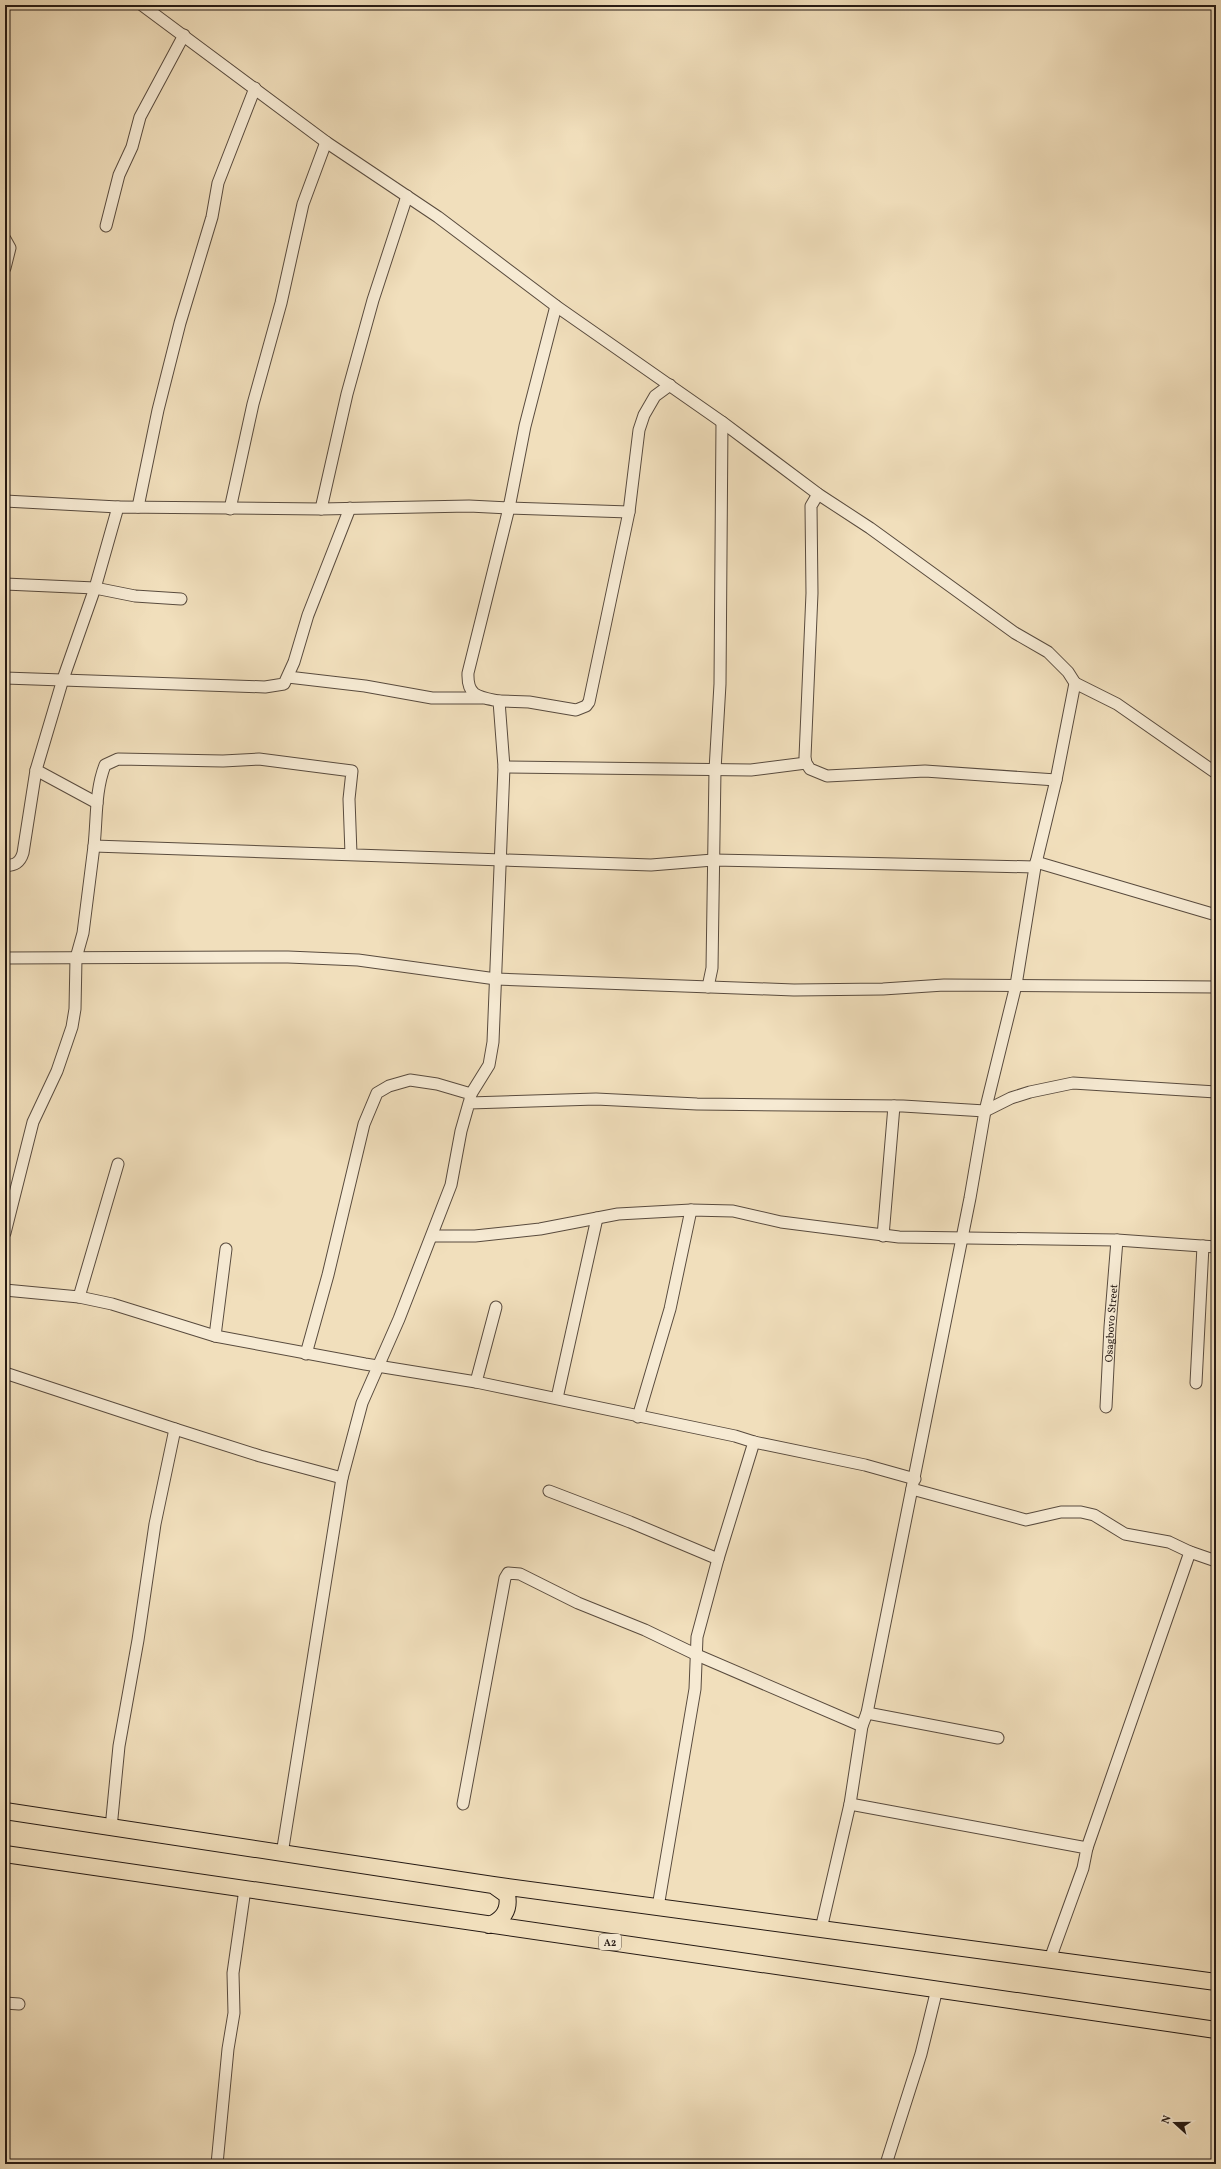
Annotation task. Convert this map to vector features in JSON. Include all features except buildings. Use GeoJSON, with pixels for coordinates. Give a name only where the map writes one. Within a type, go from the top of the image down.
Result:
{"type":"FeatureCollection","features":[{"type":"Feature","properties":{"kind":"highway"},"geometry":{"type":"LineString","coordinates":[[5,1811],[494,1885],[1050,1958],[1216,1982]]}},
{"type":"Feature","properties":{"kind":"highway","name":"A2"},"geometry":{"type":"LineString","coordinates":[[5,1854],[1216,2030]]}},
{"type":"Feature","properties":{"kind":"highway"},"geometry":{"type":"LineString","coordinates":[[489,1925],[503,1917],[508,1908],[507,1895],[494,1885]]}},
{"type":"Feature","properties":{"kind":"street"},"geometry":{"type":"LineString","coordinates":[[142,5],[326,142],[407,196],[556,306],[722,422],[818,494],[870,528],[1015,632],[1048,652],[1068,672],[1075,683],[1117,704],[1216,773]]}},
{"type":"Feature","properties":{"kind":"street"},"geometry":{"type":"LineString","coordinates":[[106,226],[119,175],[132,147],[140,117],[184,35]]}},
{"type":"Feature","properties":{"kind":"street"},"geometry":{"type":"LineString","coordinates":[[138,507],[158,410],[180,323],[212,217],[218,183],[255,88]]}},
{"type":"Feature","properties":{"kind":"street"},"geometry":{"type":"LineString","coordinates":[[230,508],[253,404],[281,303],[303,204],[326,142]]}},
{"type":"Feature","properties":{"kind":"street"},"geometry":{"type":"LineString","coordinates":[[321,509],[347,394],[374,300],[407,196]]}},
{"type":"Feature","properties":{"kind":"street"},"geometry":{"type":"LineString","coordinates":[[5,239],[10,248],[5,268]]}},
{"type":"Feature","properties":{"kind":"street"},"geometry":{"type":"LineString","coordinates":[[484,698],[472,692],[468,685],[468,673],[509,508],[525,426],[556,306]]}},
{"type":"Feature","properties":{"kind":"street"},"geometry":{"type":"LineString","coordinates":[[288,677],[366,686],[432,698],[484,698],[499,701],[529,702],[576,710],[586,706],[589,702],[629,512],[639,430],[644,415],[656,396],[670,385]]}},
{"type":"Feature","properties":{"kind":"street"},"geometry":{"type":"LineString","coordinates":[[708,987],[712,968],[715,770],[720,684],[722,422]]}},
{"type":"Feature","properties":{"kind":"street"},"geometry":{"type":"LineString","coordinates":[[806,763],[812,592],[811,506],[818,494]]}},
{"type":"Feature","properties":{"kind":"street"},"geometry":{"type":"LineString","coordinates":[[5,502],[118,507],[321,509],[469,506],[629,512]]}},
{"type":"Feature","properties":{"kind":"street"},"geometry":{"type":"LineString","coordinates":[[5,866],[14,865],[21,861],[36,770],[63,679],[95,588],[118,507]]}},
{"type":"Feature","properties":{"kind":"street"},"geometry":{"type":"LineString","coordinates":[[5,678],[265,687],[284,684],[288,677],[308,615],[350,508]]}},
{"type":"Feature","properties":{"kind":"street"},"geometry":{"type":"LineString","coordinates":[[5,584],[95,588],[135,596],[181,598]]}},
{"type":"Feature","properties":{"kind":"street"},"geometry":{"type":"LineString","coordinates":[[821,1929],[850,1804],[862,1726],[867,1713],[913,1484],[961,1237],[970,1198],[985,1111],[1016,985],[1036,864],[1056,780],[1075,683]]}},
{"type":"Feature","properties":{"kind":"street"},"geometry":{"type":"LineString","coordinates":[[282,1854],[342,1478],[355,1424],[377,1366],[399,1319],[432,1236],[451,1185],[470,1098],[489,1065],[493,1042],[504,767],[499,701]]}},
{"type":"Feature","properties":{"kind":"street"},"geometry":{"type":"LineString","coordinates":[[5,1233],[33,1122],[57,1070],[72,1027],[75,1009],[76,958],[83,933],[94,846],[97,793],[105,765],[118,759],[224,761],[259,759],[352,771],[349,799],[351,854]]}},
{"type":"Feature","properties":{"kind":"street"},"geometry":{"type":"LineString","coordinates":[[504,767],[751,770],[806,763],[817,773],[827,776],[925,770],[1056,780]]}},
{"type":"Feature","properties":{"kind":"street"},"geometry":{"type":"LineString","coordinates":[[36,770],[97,803]]}},
{"type":"Feature","properties":{"kind":"street"},"geometry":{"type":"LineString","coordinates":[[94,846],[651,865],[713,860],[1036,864],[1216,915]]}},
{"type":"Feature","properties":{"kind":"street"},"geometry":{"type":"LineString","coordinates":[[5,958],[288,957],[358,960],[496,979],[794,990],[883,989],[944,985],[1216,987]]}},
{"type":"Feature","properties":{"kind":"street"},"geometry":{"type":"LineString","coordinates":[[306,1354],[330,1268],[364,1124],[377,1093],[389,1086],[410,1080],[437,1084],[470,1098],[596,1099],[697,1104],[894,1106],[985,1111],[1011,1098],[1030,1092],[1073,1083],[1216,1092]]}},
{"type":"Feature","properties":{"kind":"street"},"geometry":{"type":"LineString","coordinates":[[883,1236],[894,1106]]}},
{"type":"Feature","properties":{"kind":"street"},"geometry":{"type":"LineString","coordinates":[[79,1297],[118,1164]]}},
{"type":"Feature","properties":{"kind":"street"},"geometry":{"type":"LineString","coordinates":[[432,1236],[475,1236],[533,1230],[618,1214],[691,1210],[733,1211],[781,1222],[883,1236],[1117,1240],[1216,1247]]}},
{"type":"Feature","properties":{"kind":"street"},"geometry":{"type":"LineString","coordinates":[[638,1417],[675,1287],[691,1210]]}},
{"type":"Feature","properties":{"kind":"street"},"geometry":{"type":"LineString","coordinates":[[557,1398],[597,1218]]}},
{"type":"Feature","properties":{"kind":"street","name":"Osagbovo Street"},"geometry":{"type":"LineString","coordinates":[[1106,1407],[1110,1319],[1117,1240]]}},
{"type":"Feature","properties":{"kind":"street"},"geometry":{"type":"LineString","coordinates":[[1196,1382],[1203,1246]]}},
{"type":"Feature","properties":{"kind":"street"},"geometry":{"type":"LineString","coordinates":[[215,1336],[226,1249]]}},
{"type":"Feature","properties":{"kind":"street"},"geometry":{"type":"LineString","coordinates":[[5,1290],[79,1297],[112,1304],[215,1336],[306,1354],[476,1382],[735,1436],[754,1442],[858,1464],[913,1484],[1026,1520],[1061,1512],[1081,1512],[1094,1515],[1124,1534],[1168,1542],[1190,1552],[1216,1561]]}},
{"type":"Feature","properties":{"kind":"street"},"geometry":{"type":"LineString","coordinates":[[476,1382],[496,1307]]}},
{"type":"Feature","properties":{"kind":"street"},"geometry":{"type":"LineString","coordinates":[[5,1373],[260,1456],[342,1478]]}},
{"type":"Feature","properties":{"kind":"street"},"geometry":{"type":"LineString","coordinates":[[111,1828],[118,1746],[138,1640],[155,1524],[175,1429]]}},
{"type":"Feature","properties":{"kind":"street"},"geometry":{"type":"LineString","coordinates":[[658,1907],[695,1689],[697,1637],[718,1559],[754,1442]]}},
{"type":"Feature","properties":{"kind":"street"},"geometry":{"type":"LineString","coordinates":[[549,1491],[630,1522],[718,1559]]}},
{"type":"Feature","properties":{"kind":"street"},"geometry":{"type":"LineString","coordinates":[[1050,1958],[1190,1552]]}},
{"type":"Feature","properties":{"kind":"street"},"geometry":{"type":"LineString","coordinates":[[463,1804],[505,1578],[508,1573],[520,1574],[578,1603],[645,1630],[697,1655],[862,1726]]}},
{"type":"Feature","properties":{"kind":"street"},"geometry":{"type":"LineString","coordinates":[[867,1713],[998,1738]]}},
{"type":"Feature","properties":{"kind":"street"},"geometry":{"type":"LineString","coordinates":[[850,1804],[1088,1848]]}},
{"type":"Feature","properties":{"kind":"street"},"geometry":{"type":"LineString","coordinates":[[216,2164],[228,2049],[234,2013],[233,1974],[245,1889]]}},
{"type":"Feature","properties":{"kind":"street"},"geometry":{"type":"LineString","coordinates":[[886,2164],[921,2054],[937,1989]]}},
{"type":"Feature","properties":{"kind":"street"},"geometry":{"type":"LineString","coordinates":[[5,2003],[19,2004]]}}]}
